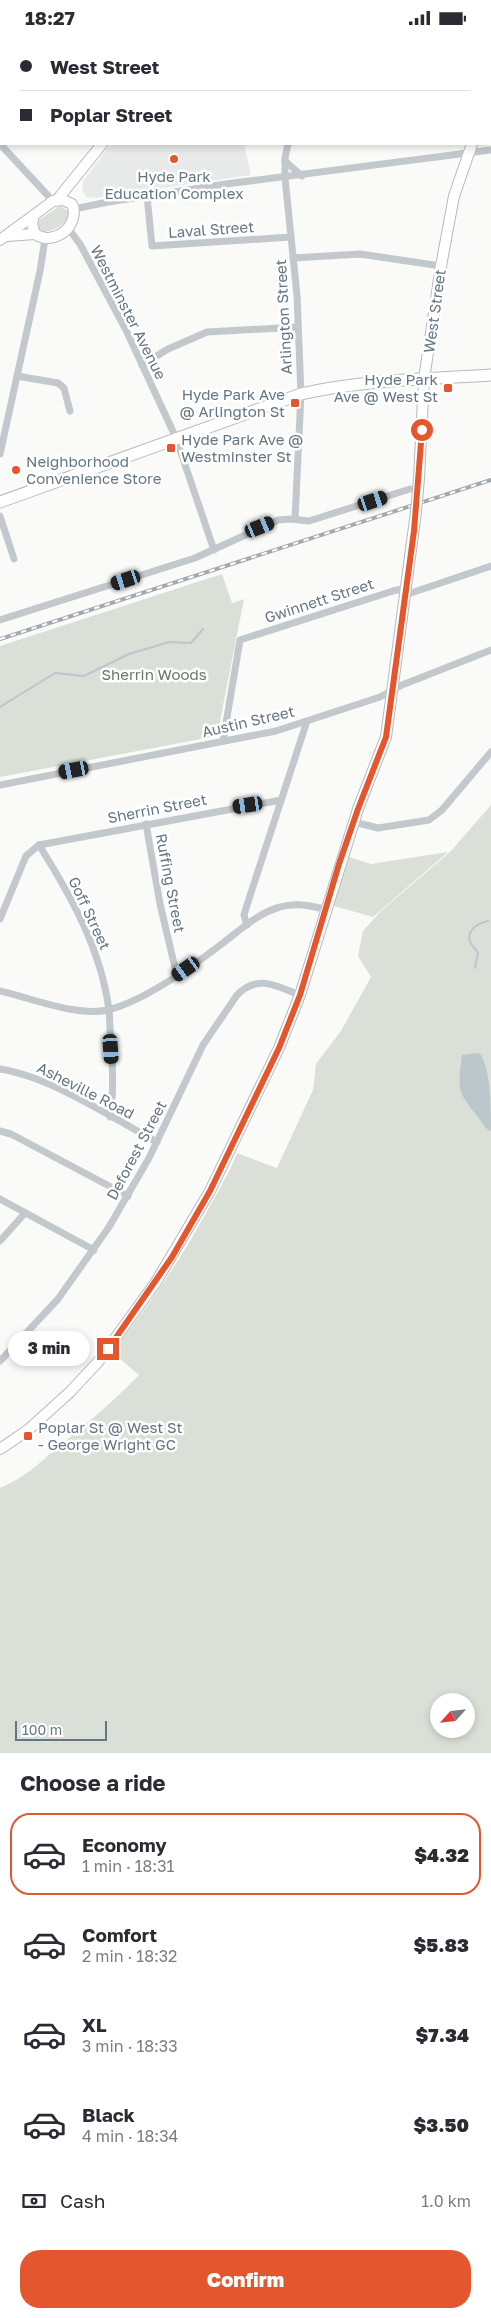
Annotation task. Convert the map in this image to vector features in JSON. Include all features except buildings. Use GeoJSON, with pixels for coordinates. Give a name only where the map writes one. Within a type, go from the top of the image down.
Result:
{"type":"FeatureCollection","features":[{"type":"Feature","properties":{"kind":"main road"},"geometry":{"type":"LineString","coordinates":[[0,502],[301,394],[331,387],[491,375]]}},
{"type":"Feature","properties":{"kind":"street"},"geometry":{"type":"LineString","coordinates":[[1,145],[55,201]]}},
{"type":"Feature","properties":{"kind":"street"},"geometry":{"type":"LineString","coordinates":[[4,238],[55,201],[101,145]]}},
{"type":"Feature","properties":{"kind":"street","name":"Arlington Street"},"geometry":{"type":"LineString","coordinates":[[288,145],[285,161],[298,327],[301,394],[295,519]]}},
{"type":"Feature","properties":{"kind":"street"},"geometry":{"type":"LineString","coordinates":[[55,201],[63,200],[73,206],[302,176],[470,148],[491,150]]}},
{"type":"Feature","properties":{"kind":"street","name":"West Street"},"geometry":{"type":"LineString","coordinates":[[0,1449],[28,1430],[70,1392],[98,1362],[172,1257],[210,1191],[279,1048],[300,995],[325,909],[354,822],[386,737],[416,512],[424,379],[441,265],[454,196],[470,148]]}},
{"type":"Feature","properties":{"kind":"street"},"geometry":{"type":"LineString","coordinates":[[285,161],[302,176]]}},
{"type":"Feature","properties":{"kind":"street"},"geometry":{"type":"LineString","coordinates":[[4,238],[35,234],[45,239],[56,237],[68,228],[74,218],[73,206],[76,177]]}},
{"type":"Feature","properties":{"kind":"street","name":"Laval Street"},"geometry":{"type":"LineString","coordinates":[[147,196],[152,247],[291,237]]}},
{"type":"Feature","properties":{"kind":"street"},"geometry":{"type":"LineString","coordinates":[[34,215],[32,223],[35,234]]}},
{"type":"Feature","properties":{"kind":"street","name":"Westminster Avenue"},"geometry":{"type":"LineString","coordinates":[[68,228],[80,244],[126,329],[176,438],[214,550]]}},
{"type":"Feature","properties":{"kind":"street"},"geometry":{"type":"LineString","coordinates":[[0,454],[40,271],[45,239]]}},
{"type":"Feature","properties":{"kind":"street"},"geometry":{"type":"LineString","coordinates":[[293,258],[360,254],[441,265]]}},
{"type":"Feature","properties":{"kind":"street"},"geometry":{"type":"LineString","coordinates":[[142,365],[168,349],[207,332],[298,327]]}},
{"type":"Feature","properties":{"kind":"street"},"geometry":{"type":"LineString","coordinates":[[17,376],[58,383],[64,388],[70,411]]}},
{"type":"Feature","properties":{"kind":"street"},"geometry":{"type":"LineString","coordinates":[[0,620],[214,550],[278,520],[312,520],[410,489]]}},
{"type":"Feature","properties":{"kind":"street"},"geometry":{"type":"LineString","coordinates":[[0,516],[14,559]]}},
{"type":"Feature","properties":{"kind":"street","name":"Gwinnett Street"},"geometry":{"type":"LineString","coordinates":[[223,741],[240,640],[393,591],[406,592],[491,566]]}},
{"type":"Feature","properties":{"kind":"street","name":"Austin Street"},"geometry":{"type":"LineString","coordinates":[[0,785],[270,733],[380,697],[392,690],[491,650]]}},
{"type":"Feature","properties":{"kind":"street"},"geometry":{"type":"LineString","coordinates":[[247,925],[244,915],[307,721]]}},
{"type":"Feature","properties":{"kind":"street"},"geometry":{"type":"LineString","coordinates":[[354,822],[378,828],[428,820],[442,810],[491,752]]}},
{"type":"Feature","properties":{"kind":"street","name":"Sherrin Street"},"geometry":{"type":"LineString","coordinates":[[39,845],[281,800]]}},
{"type":"Feature","properties":{"kind":"street","name":"Ruffing Street"},"geometry":{"type":"LineString","coordinates":[[146,825],[160,904],[177,976]]}},
{"type":"Feature","properties":{"kind":"street"},"geometry":{"type":"LineString","coordinates":[[0,919],[26,856],[39,845]]}},
{"type":"Feature","properties":{"kind":"street","name":"Goff Street"},"geometry":{"type":"LineString","coordinates":[[39,845],[68,892],[91,942],[109,1009],[114,1094],[110,1117]]}},
{"type":"Feature","properties":{"kind":"street"},"geometry":{"type":"LineString","coordinates":[[0,991],[75,1010],[94,1011],[109,1009],[158,987],[177,976],[268,911],[285,905],[302,904],[325,909]]}},
{"type":"Feature","properties":{"kind":"street","name":"Deforest Street"},"geometry":{"type":"LineString","coordinates":[[0,1361],[58,1299],[94,1250],[128,1196],[157,1142],[203,1045],[237,995],[244,988],[265,982],[300,995]]}},
{"type":"Feature","properties":{"kind":"street","name":"Asheville Road"},"geometry":{"type":"LineString","coordinates":[[0,1069],[19,1072],[49,1084],[157,1142]]}},
{"type":"Feature","properties":{"kind":"street"},"geometry":{"type":"LineString","coordinates":[[0,1131],[11,1134],[128,1196]]}},
{"type":"Feature","properties":{"kind":"street"},"geometry":{"type":"LineString","coordinates":[[0,1199],[94,1250]]}},
{"type":"Feature","properties":{"kind":"street"},"geometry":{"type":"LineString","coordinates":[[0,1241],[25,1213]]}},
{"type":"Feature","properties":{"kind":"shaded area","name":"Hyde Park Education Complex"},"geometry":{"type":"Polygon","coordinates":[[[110,145],[244,145],[251,175],[95,198],[86,197],[82,190],[83,181],[110,145]]]}},
{"type":"Feature","properties":{"kind":"shaded area"},"geometry":{"type":"Polygon","coordinates":[[[479,1053],[486,1067],[488,1077],[491,1131],[485,1127],[466,1101],[460,1089],[462,1055],[479,1053]]]}},
{"type":"Feature","properties":{"kind":"green space"},"geometry":{"type":"Polygon","coordinates":[[[58,207],[68,211],[64,223],[56,229],[42,232],[38,226],[39,220],[58,207]]]}},
{"type":"Feature","properties":{"kind":"green space","name":"Sherrin Woods"},"geometry":{"type":"Polygon","coordinates":[[[222,574],[232,603],[244,599],[217,736],[0,777],[0,646],[222,574]]]}},
{"type":"Feature","properties":{"kind":"green space"},"geometry":{"type":"Polygon","coordinates":[[[491,805],[491,1753],[0,1753],[0,1488],[16,1480],[36,1466],[99,1413],[139,1375],[112,1352],[150,1302],[185,1250],[223,1183],[237,1153],[277,1168],[313,1090],[316,1064],[341,1031],[371,977],[358,956],[363,931],[381,911],[451,851],[491,805]]]}},
{"type":"Feature","properties":{"kind":"green space"},"geometry":{"type":"Polygon","coordinates":[[[448,852],[373,917],[334,906],[349,857],[371,864],[448,852]]]}},
{"type":"Feature","properties":{"kind":"waterway"},"geometry":{"type":"LineString","coordinates":[[0,707],[55,673],[84,676],[129,654],[169,642],[191,643],[203,629]]}},
{"type":"Feature","properties":{"kind":"waterway"},"geometry":{"type":"LineString","coordinates":[[475,968],[478,953],[470,942],[470,934],[477,925],[488,921]]}},
{"type":"Feature","properties":{"kind":"railway"},"geometry":{"type":"LineString","coordinates":[[0,639],[491,480]]}},
{"type":"Feature","properties":{"kind":"place","name":"Hyde Park Education Complex"},"geometry":{"type":"Point","coordinates":[174,159]}},
{"type":"Feature","properties":{"kind":"place","name":"Hyde Park Ave @ West St"},"geometry":{"type":"Point","coordinates":[448,388]}},
{"type":"Feature","properties":{"kind":"place","name":"Hyde Park Ave @ Arlington St"},"geometry":{"type":"Point","coordinates":[295,403]}},
{"type":"Feature","properties":{"kind":"place","name":"Hyde Park Ave @ Westminster St"},"geometry":{"type":"Point","coordinates":[171,448]}},
{"type":"Feature","properties":{"kind":"place","name":"Neighborhood Convenience Store"},"geometry":{"type":"Point","coordinates":[16,470]}},
{"type":"Feature","properties":{"kind":"place","name":"Poplar St @ West St - George Wright GC"},"geometry":{"type":"Point","coordinates":[28,1436]}},
{"type":"Feature","properties":{"kind":"route"},"geometry":{"type":"LineString","coordinates":[[108,1349],[156,1282],[210,1191],[279,1048],[300,995],[339,864],[386,737],[414,531],[422,430]]}}]}
